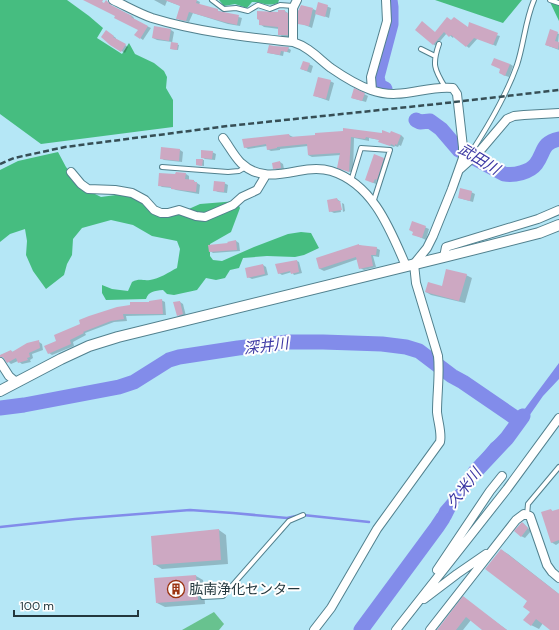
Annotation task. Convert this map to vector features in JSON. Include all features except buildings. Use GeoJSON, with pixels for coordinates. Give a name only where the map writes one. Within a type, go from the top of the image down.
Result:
{"type":"FeatureCollection","features":[{"type":"Feature","properties":{"kind":"street"},"geometry":{"type":"LineString","coordinates":[[113,0],[151,17],[200,30],[234,36],[301,44],[352,82],[385,94],[399,95],[445,87],[453,88],[457,94],[463,147],[460,170],[427,248],[410,265]]}},
{"type":"Feature","properties":{"kind":"street"},"geometry":{"type":"LineString","coordinates":[[372,90],[371,77],[387,21],[386,0]]}},
{"type":"Feature","properties":{"kind":"street"},"geometry":{"type":"LineString","coordinates":[[293,42],[296,3]]}},
{"type":"Feature","properties":{"kind":"street"},"geometry":{"type":"LineString","coordinates":[[460,170],[479,152],[507,119],[514,116],[559,113]]}},
{"type":"Feature","properties":{"kind":"street"},"geometry":{"type":"LineString","coordinates":[[223,138],[240,162],[261,175],[274,175],[309,169],[330,171],[360,187],[385,219],[410,265],[438,356],[437,407],[441,438],[440,442],[376,530],[334,603],[314,630]]}},
{"type":"Feature","properties":{"kind":"street"},"geometry":{"type":"LineString","coordinates":[[72,172],[81,184],[88,189],[115,190],[132,193],[145,200],[154,210],[161,213],[179,210],[196,216],[205,217],[233,205],[242,197],[257,190],[266,175]]}},
{"type":"Feature","properties":{"kind":"street"},"geometry":{"type":"LineString","coordinates":[[444,257],[446,247],[538,219],[559,210]]}},
{"type":"Feature","properties":{"kind":"street"},"geometry":{"type":"LineString","coordinates":[[0,391],[89,346],[118,337],[539,233],[559,225]]}},
{"type":"Feature","properties":{"kind":"street"},"geometry":{"type":"LineString","coordinates":[[0,362],[9,376],[16,382]]}},
{"type":"Feature","properties":{"kind":"street"},"geometry":{"type":"LineString","coordinates":[[396,630],[507,489],[559,418]]}},
{"type":"Feature","properties":{"kind":"street"},"geometry":{"type":"LineString","coordinates":[[396,630],[490,491],[502,476]]}},
{"type":"Feature","properties":{"kind":"street"},"geometry":{"type":"LineString","coordinates":[[430,630],[516,520],[524,514],[530,516],[533,520],[547,565],[559,578]]}},
{"type":"Feature","properties":{"kind":"street"},"geometry":{"type":"LineString","coordinates":[[414,607],[495,547]]}},
{"type":"Feature","properties":{"kind":"lane"},"geometry":{"type":"LineString","coordinates":[[212,0],[224,9],[236,8],[248,11],[258,5],[270,9],[280,5],[296,3]]}},
{"type":"Feature","properties":{"kind":"lane"},"geometry":{"type":"LineString","coordinates":[[460,170],[489,124],[508,86],[517,64],[530,9],[534,0]]}},
{"type":"Feature","properties":{"kind":"lane"},"geometry":{"type":"LineString","coordinates":[[550,0],[559,3]]}},
{"type":"Feature","properties":{"kind":"lane"},"geometry":{"type":"LineString","coordinates":[[439,44],[435,56],[436,71],[445,87]]}},
{"type":"Feature","properties":{"kind":"lane"},"geometry":{"type":"LineString","coordinates":[[421,49],[435,56]]}},
{"type":"Feature","properties":{"kind":"lane"},"geometry":{"type":"LineString","coordinates":[[351,182],[360,148],[390,150],[373,203]]}},
{"type":"Feature","properties":{"kind":"lane"},"geometry":{"type":"LineString","coordinates":[[162,167],[228,172],[239,171],[247,167]]}},
{"type":"Feature","properties":{"kind":"lane"},"geometry":{"type":"LineString","coordinates":[[527,515],[528,504],[559,467]]}},
{"type":"Feature","properties":{"kind":"lane"},"geometry":{"type":"LineString","coordinates":[[203,597],[223,596],[289,521],[303,516]]}},
{"type":"Feature","properties":{"kind":"green space"},"geometry":{"type":"Polygon","coordinates":[[[0,0],[67,0],[103,28],[97,38],[122,54],[129,43],[135,54],[154,63],[164,71],[167,77],[166,88],[173,100],[173,127],[41,144],[0,114],[0,0]]]}},
{"type":"Feature","properties":{"kind":"green space"},"geometry":{"type":"Polygon","coordinates":[[[219,0],[279,0],[278,3],[270,5],[252,2],[247,8],[235,4],[224,6],[219,0]]]}},
{"type":"Feature","properties":{"kind":"green space"},"geometry":{"type":"Polygon","coordinates":[[[435,0],[522,0],[503,23],[435,0]]]}},
{"type":"Feature","properties":{"kind":"green space"},"geometry":{"type":"Polygon","coordinates":[[[549,0],[559,0],[559,21],[549,0]]]}},
{"type":"Feature","properties":{"kind":"green space"},"geometry":{"type":"Polygon","coordinates":[[[58,152],[66,167],[83,188],[101,197],[123,194],[135,197],[151,212],[182,212],[200,204],[237,201],[240,208],[231,232],[210,244],[210,256],[213,260],[222,261],[288,234],[301,232],[311,233],[319,248],[304,255],[295,257],[267,256],[243,258],[239,268],[230,270],[225,278],[216,280],[206,278],[197,290],[174,295],[167,294],[163,290],[160,290],[150,293],[146,299],[106,300],[102,293],[102,285],[112,289],[128,291],[132,282],[160,277],[177,268],[180,249],[177,241],[152,236],[133,225],[111,220],[82,228],[73,239],[72,255],[67,264],[64,275],[46,289],[33,271],[26,255],[27,241],[25,229],[10,234],[0,242],[0,170],[18,161],[58,152]]]}},
{"type":"Feature","properties":{"kind":"green space"},"geometry":{"type":"Polygon","coordinates":[[[214,612],[224,624],[219,630],[182,630],[214,612]]]}},
{"type":"Feature","properties":{"kind":"water"},"geometry":{"type":"Polygon","coordinates":[[[559,363],[559,379],[543,396],[527,419],[491,449],[489,453],[489,467],[483,471],[459,503],[451,519],[432,539],[430,530],[440,508],[460,485],[461,481],[477,459],[491,443],[512,426],[498,411],[504,405],[521,414],[559,363]]]}},
{"type":"Feature","properties":{"kind":"waterway","name":"武田川"},"geometry":{"type":"LineString","coordinates":[[385,89],[379,86],[377,77],[391,24],[390,0]]}},
{"type":"Feature","properties":{"kind":"waterway","name":"武田川"},"geometry":{"type":"LineString","coordinates":[[416,120],[420,122],[430,121],[441,129],[459,150],[504,174],[517,174],[530,169],[539,160],[544,148],[549,143],[559,139]]}},
{"type":"Feature","properties":{"kind":"waterway","name":"深井川"},"geometry":{"type":"LineString","coordinates":[[0,408],[24,405],[119,387],[134,382],[169,360],[179,357],[288,342],[323,342],[382,344],[406,347],[419,351],[452,376],[517,419]]}},
{"type":"Feature","properties":{"kind":"waterway","name":"久米川"},"geometry":{"type":"LineString","coordinates":[[475,472],[507,438],[523,416]]}},
{"type":"Feature","properties":{"kind":"waterway"},"geometry":{"type":"LineString","coordinates":[[0,527],[75,519],[190,510],[287,518],[296,516]]}},
{"type":"Feature","properties":{"kind":"waterway"},"geometry":{"type":"LineString","coordinates":[[303,515],[369,522]]}},
{"type":"Feature","properties":{"kind":"waterway","name":"久米川"},"geometry":{"type":"LineString","coordinates":[[361,630],[443,518]]}},
{"type":"Feature","properties":{"kind":"railway"},"geometry":{"type":"LineString","coordinates":[[0,164],[14,158],[65,147],[228,126],[559,90]]}},
{"type":"Feature","properties":{"kind":"place","name":"肱南浄化センター"},"geometry":{"type":"Point","coordinates":[176,589]}}]}
